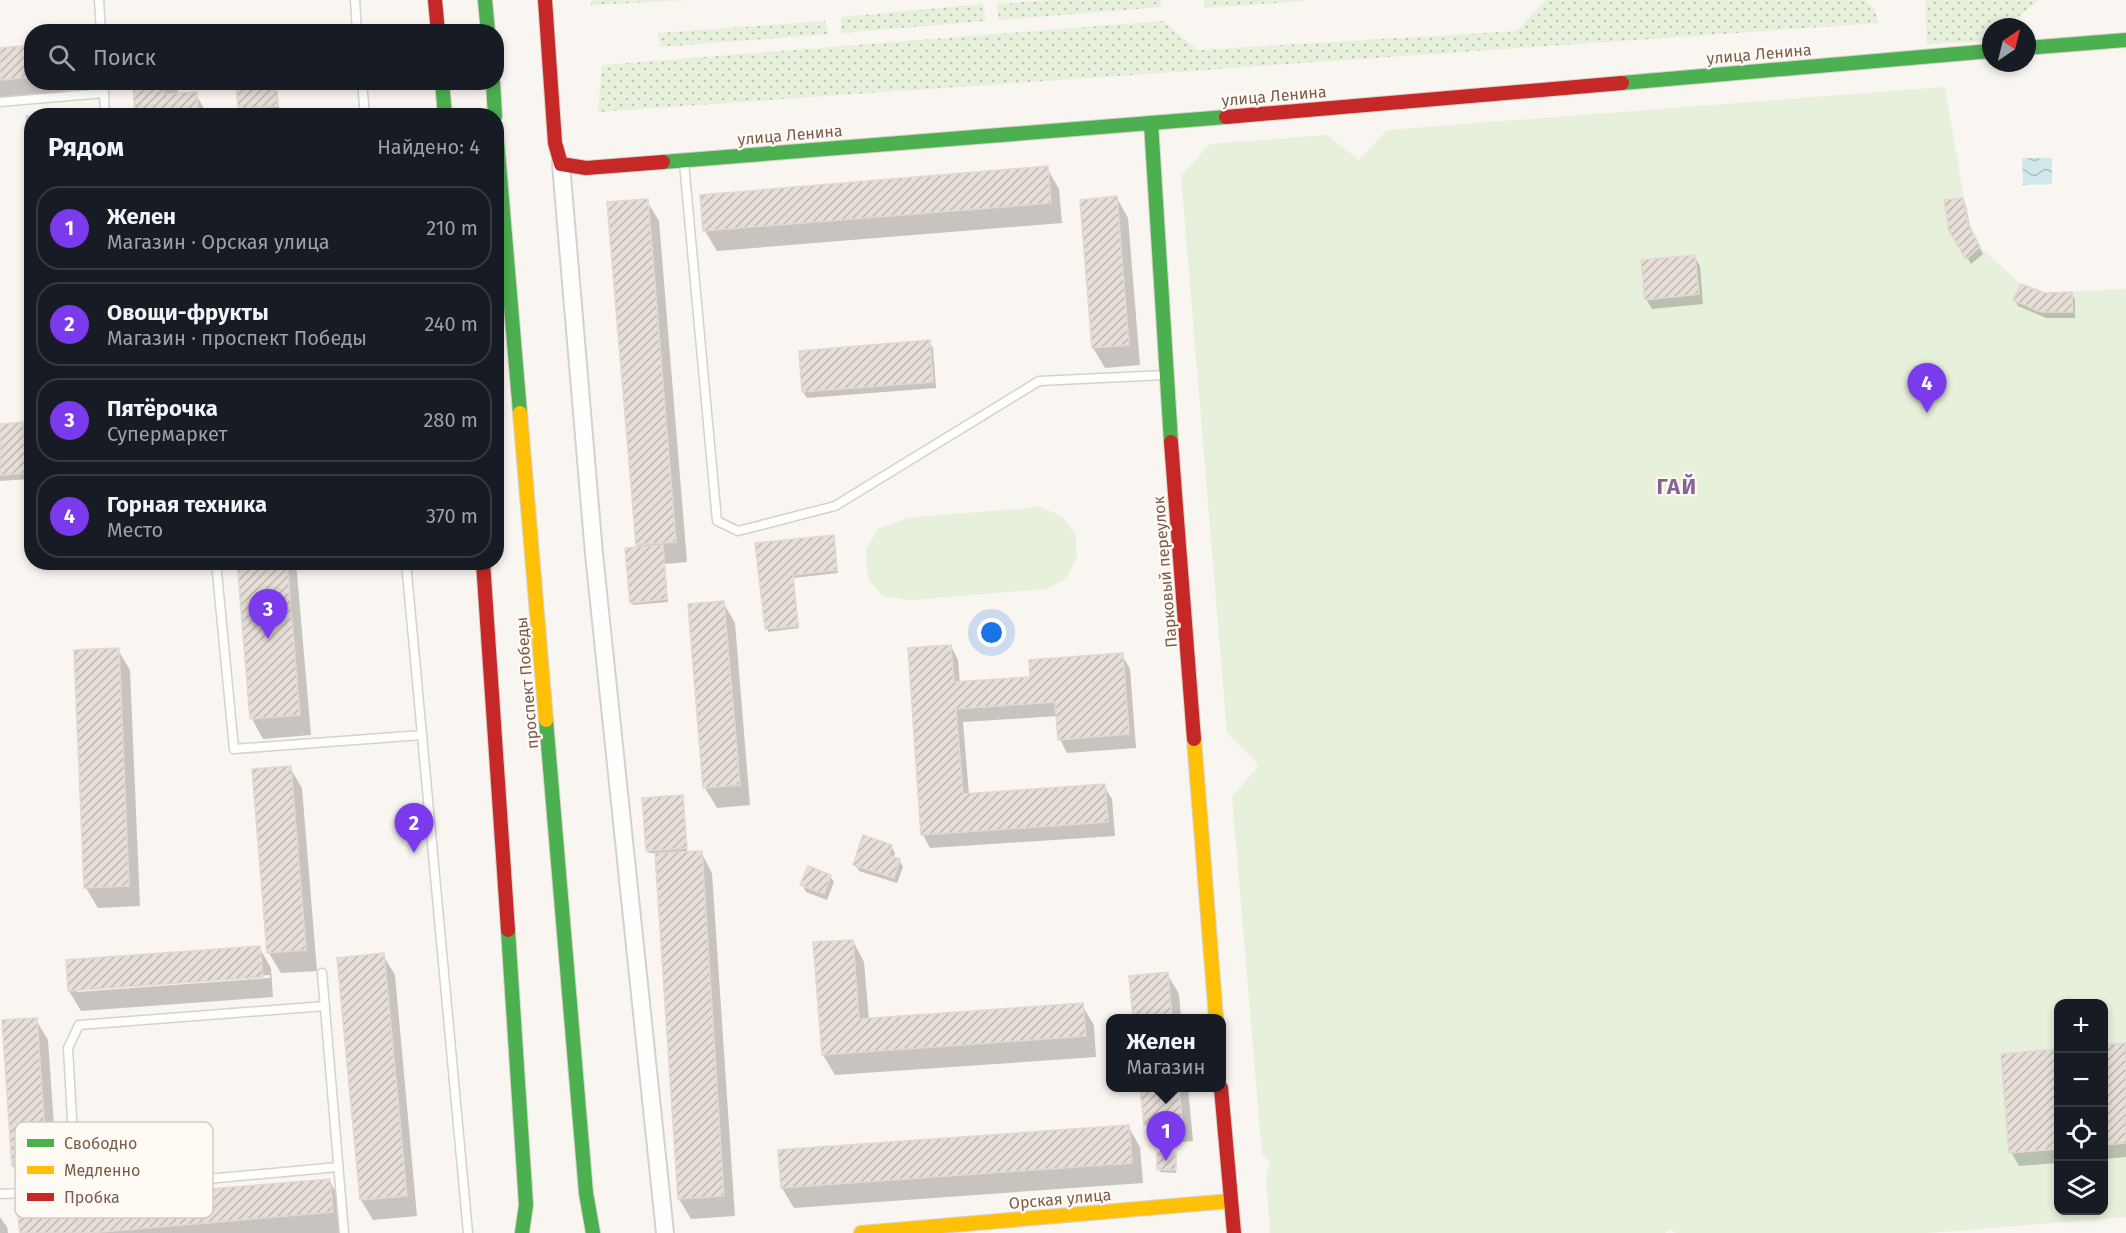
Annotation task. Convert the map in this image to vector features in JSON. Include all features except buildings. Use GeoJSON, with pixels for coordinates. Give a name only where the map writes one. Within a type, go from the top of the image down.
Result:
{"type":"FeatureCollection","features":[{"type":"Feature","properties":{"kind":"main road"},"geometry":{"type":"LineString","coordinates":[[435,0],[437,24]]}},
{"type":"Feature","properties":{"kind":"main road"},"geometry":{"type":"LineString","coordinates":[[486,0],[488,24]]}},
{"type":"Feature","properties":{"kind":"main road"},"geometry":{"type":"LineString","coordinates":[[545,0],[555,143],[561,164]]}},
{"type":"Feature","properties":{"kind":"main road"},"geometry":{"type":"LineString","coordinates":[[2036,47],[2126,40]]}},
{"type":"Feature","properties":{"kind":"main road","name":"улица Ленина"},"geometry":{"type":"LineString","coordinates":[[561,164],[586,168],[1151,123],[1982,52]]}},
{"type":"Feature","properties":{"kind":"main road"},"geometry":{"type":"LineString","coordinates":[[443,90],[444,108]]}},
{"type":"Feature","properties":{"kind":"main road"},"geometry":{"type":"LineString","coordinates":[[493,90],[494,108]]}},
{"type":"Feature","properties":{"kind":"main road","name":"Парковый переулок"},"geometry":{"type":"LineString","coordinates":[[1151,123],[1166,375],[1216,1014]]}},
{"type":"Feature","properties":{"kind":"main road","name":"проспект Победы"},"geometry":{"type":"LineString","coordinates":[[504,224],[586,1193],[593,1233]]}},
{"type":"Feature","properties":{"kind":"main road","name":"проспект Победы"},"geometry":{"type":"LineString","coordinates":[[484,570],[526,1205],[522,1233]]}},
{"type":"Feature","properties":{"kind":"main road"},"geometry":{"type":"LineString","coordinates":[[1221,1092],[1233,1233]]}},
{"type":"Feature","properties":{"kind":"main road","name":"Орская улица"},"geometry":{"type":"LineString","coordinates":[[861,1233],[1230,1201]]}},
{"type":"Feature","properties":{"kind":"street"},"geometry":{"type":"LineString","coordinates":[[561,164],[594,554],[665,1233]]}},
{"type":"Feature","properties":{"kind":"lane"},"geometry":{"type":"LineString","coordinates":[[99,0],[100,24]]}},
{"type":"Feature","properties":{"kind":"lane"},"geometry":{"type":"LineString","coordinates":[[355,0],[356,24]]}},
{"type":"Feature","properties":{"kind":"lane"},"geometry":{"type":"LineString","coordinates":[[104,90],[105,108]]}},
{"type":"Feature","properties":{"kind":"lane"},"geometry":{"type":"LineString","coordinates":[[363,90],[364,108]]}},
{"type":"Feature","properties":{"kind":"lane"},"geometry":{"type":"LineString","coordinates":[[0,102],[104,93]]}},
{"type":"Feature","properties":{"kind":"lane"},"geometry":{"type":"LineString","coordinates":[[683,160],[717,521],[738,531],[835,506],[1039,381],[1166,375]]}},
{"type":"Feature","properties":{"kind":"lane"},"geometry":{"type":"LineString","coordinates":[[217,570],[234,749],[422,735]]}},
{"type":"Feature","properties":{"kind":"lane"},"geometry":{"type":"LineString","coordinates":[[407,570],[468,1233]]}},
{"type":"Feature","properties":{"kind":"lane"},"geometry":{"type":"LineString","coordinates":[[322,973],[344,1233]]}},
{"type":"Feature","properties":{"kind":"lane"},"geometry":{"type":"LineString","coordinates":[[72,1122],[68,1048],[79,1025],[325,1006]]}},
{"type":"Feature","properties":{"kind":"lane"},"geometry":{"type":"LineString","coordinates":[[213,1178],[338,1167]]}},
{"type":"Feature","properties":{"kind":"lane"},"geometry":{"type":"LineString","coordinates":[[0,1194],[15,1193]]}},
{"type":"Feature","properties":{"kind":"green space"},"geometry":{"type":"Polygon","coordinates":[[[592,0],[689,0],[591,5],[592,0]]]}},
{"type":"Feature","properties":{"kind":"green space"},"geometry":{"type":"Polygon","coordinates":[[[1051,0],[1160,0],[1161,7],[999,20],[997,4],[1051,0]]]}},
{"type":"Feature","properties":{"kind":"green space"},"geometry":{"type":"Polygon","coordinates":[[[1204,0],[1304,0],[1304,1],[1204,8],[1204,0]]]}},
{"type":"Feature","properties":{"kind":"green space"},"geometry":{"type":"Polygon","coordinates":[[[1545,0],[1864,0],[1874,8],[1879,23],[598,112],[602,65],[1163,21],[1198,50],[1517,31],[1545,0]]]}},
{"type":"Feature","properties":{"kind":"green space"},"geometry":{"type":"Polygon","coordinates":[[[1925,0],[2039,0],[2017,18],[1982,18],[1982,41],[1927,44],[1925,0]]]}},
{"type":"Feature","properties":{"kind":"green space"},"geometry":{"type":"Polygon","coordinates":[[[983,4],[986,21],[841,33],[841,17],[983,4]]]}},
{"type":"Feature","properties":{"kind":"green space"},"geometry":{"type":"Polygon","coordinates":[[[825,21],[829,34],[660,47],[658,33],[825,21]]]}},
{"type":"Feature","properties":{"kind":"green space"},"geometry":{"type":"Polygon","coordinates":[[[1945,87],[1968,223],[1980,247],[2021,284],[2045,293],[2126,289],[2126,1217],[1929,1233],[1676,1233],[1670,1229],[1665,1233],[1270,1233],[1266,1177],[1270,1163],[1262,1153],[1232,797],[1259,765],[1227,733],[1181,176],[1210,144],[1327,135],[1359,160],[1387,130],[1945,87]]]}},
{"type":"Feature","properties":{"kind":"green space"},"geometry":{"type":"Polygon","coordinates":[[[1040,507],[1062,516],[1075,534],[1077,556],[1067,578],[1045,589],[911,600],[883,596],[868,579],[866,550],[878,529],[907,518],[1040,507]]]}},
{"type":"Feature","properties":{"kind":"water"},"geometry":{"type":"Polygon","coordinates":[[[2022,158],[2052,158],[2052,184],[2023,185],[2022,158]]]}},
{"type":"Feature","properties":{"kind":"traffic: fast"},"geometry":{"type":"LineString","coordinates":[[485,0],[487,24]]}},
{"type":"Feature","properties":{"kind":"traffic: fast"},"geometry":{"type":"LineString","coordinates":[[2036,47],[2126,40]]}},
{"type":"Feature","properties":{"kind":"traffic: fast"},"geometry":{"type":"LineString","coordinates":[[1622,83],[1982,52]]}},
{"type":"Feature","properties":{"kind":"traffic: fast"},"geometry":{"type":"LineString","coordinates":[[443,90],[444,108]]}},
{"type":"Feature","properties":{"kind":"traffic: fast"},"geometry":{"type":"LineString","coordinates":[[493,90],[495,108]]}},
{"type":"Feature","properties":{"kind":"traffic: fast"},"geometry":{"type":"LineString","coordinates":[[663,162],[1226,117]]}},
{"type":"Feature","properties":{"kind":"traffic: fast"},"geometry":{"type":"LineString","coordinates":[[1151,123],[1171,442]]}},
{"type":"Feature","properties":{"kind":"traffic: fast"},"geometry":{"type":"LineString","coordinates":[[504,224],[520,413]]}},
{"type":"Feature","properties":{"kind":"traffic: fast"},"geometry":{"type":"LineString","coordinates":[[546,720],[586,1193],[593,1233]]}},
{"type":"Feature","properties":{"kind":"traffic: fast"},"geometry":{"type":"LineString","coordinates":[[508,930],[526,1205],[522,1233]]}},
{"type":"Feature","properties":{"kind":"traffic: slow"},"geometry":{"type":"LineString","coordinates":[[520,413],[546,720]]}},
{"type":"Feature","properties":{"kind":"traffic: slow"},"geometry":{"type":"LineString","coordinates":[[1194,739],[1216,1014]]}},
{"type":"Feature","properties":{"kind":"traffic: slow"},"geometry":{"type":"LineString","coordinates":[[861,1233],[1230,1201]]}},
{"type":"Feature","properties":{"kind":"traffic: jam"},"geometry":{"type":"LineString","coordinates":[[435,0],[437,24]]}},
{"type":"Feature","properties":{"kind":"traffic: jam"},"geometry":{"type":"LineString","coordinates":[[545,0],[555,143],[561,164],[586,168],[663,162]]}},
{"type":"Feature","properties":{"kind":"traffic: jam"},"geometry":{"type":"LineString","coordinates":[[1226,117],[1622,83]]}},
{"type":"Feature","properties":{"kind":"traffic: jam"},"geometry":{"type":"LineString","coordinates":[[1171,442],[1194,739]]}},
{"type":"Feature","properties":{"kind":"traffic: jam"},"geometry":{"type":"LineString","coordinates":[[484,570],[508,930]]}},
{"type":"Feature","properties":{"kind":"traffic: jam"},"geometry":{"type":"LineString","coordinates":[[1221,1092],[1234,1233]]}},
{"type":"Feature","properties":{"kind":"place","name":"Горная техника"},"geometry":{"type":"Point","coordinates":[1927,413]}},
{"type":"Feature","properties":{"kind":"place","name":"Пятёрочка"},"geometry":{"type":"Point","coordinates":[268,639]}},
{"type":"Feature","properties":{"kind":"place","name":"Овощи-фрукты"},"geometry":{"type":"Point","coordinates":[414,853]}},
{"type":"Feature","properties":{"kind":"place","name":"Желен"},"geometry":{"type":"Point","coordinates":[1166,1161]}},
{"type":"Feature","properties":{"kind":"district","name":"ГАЙ"},"geometry":{"type":"Point","coordinates":[1677,486]}}]}
